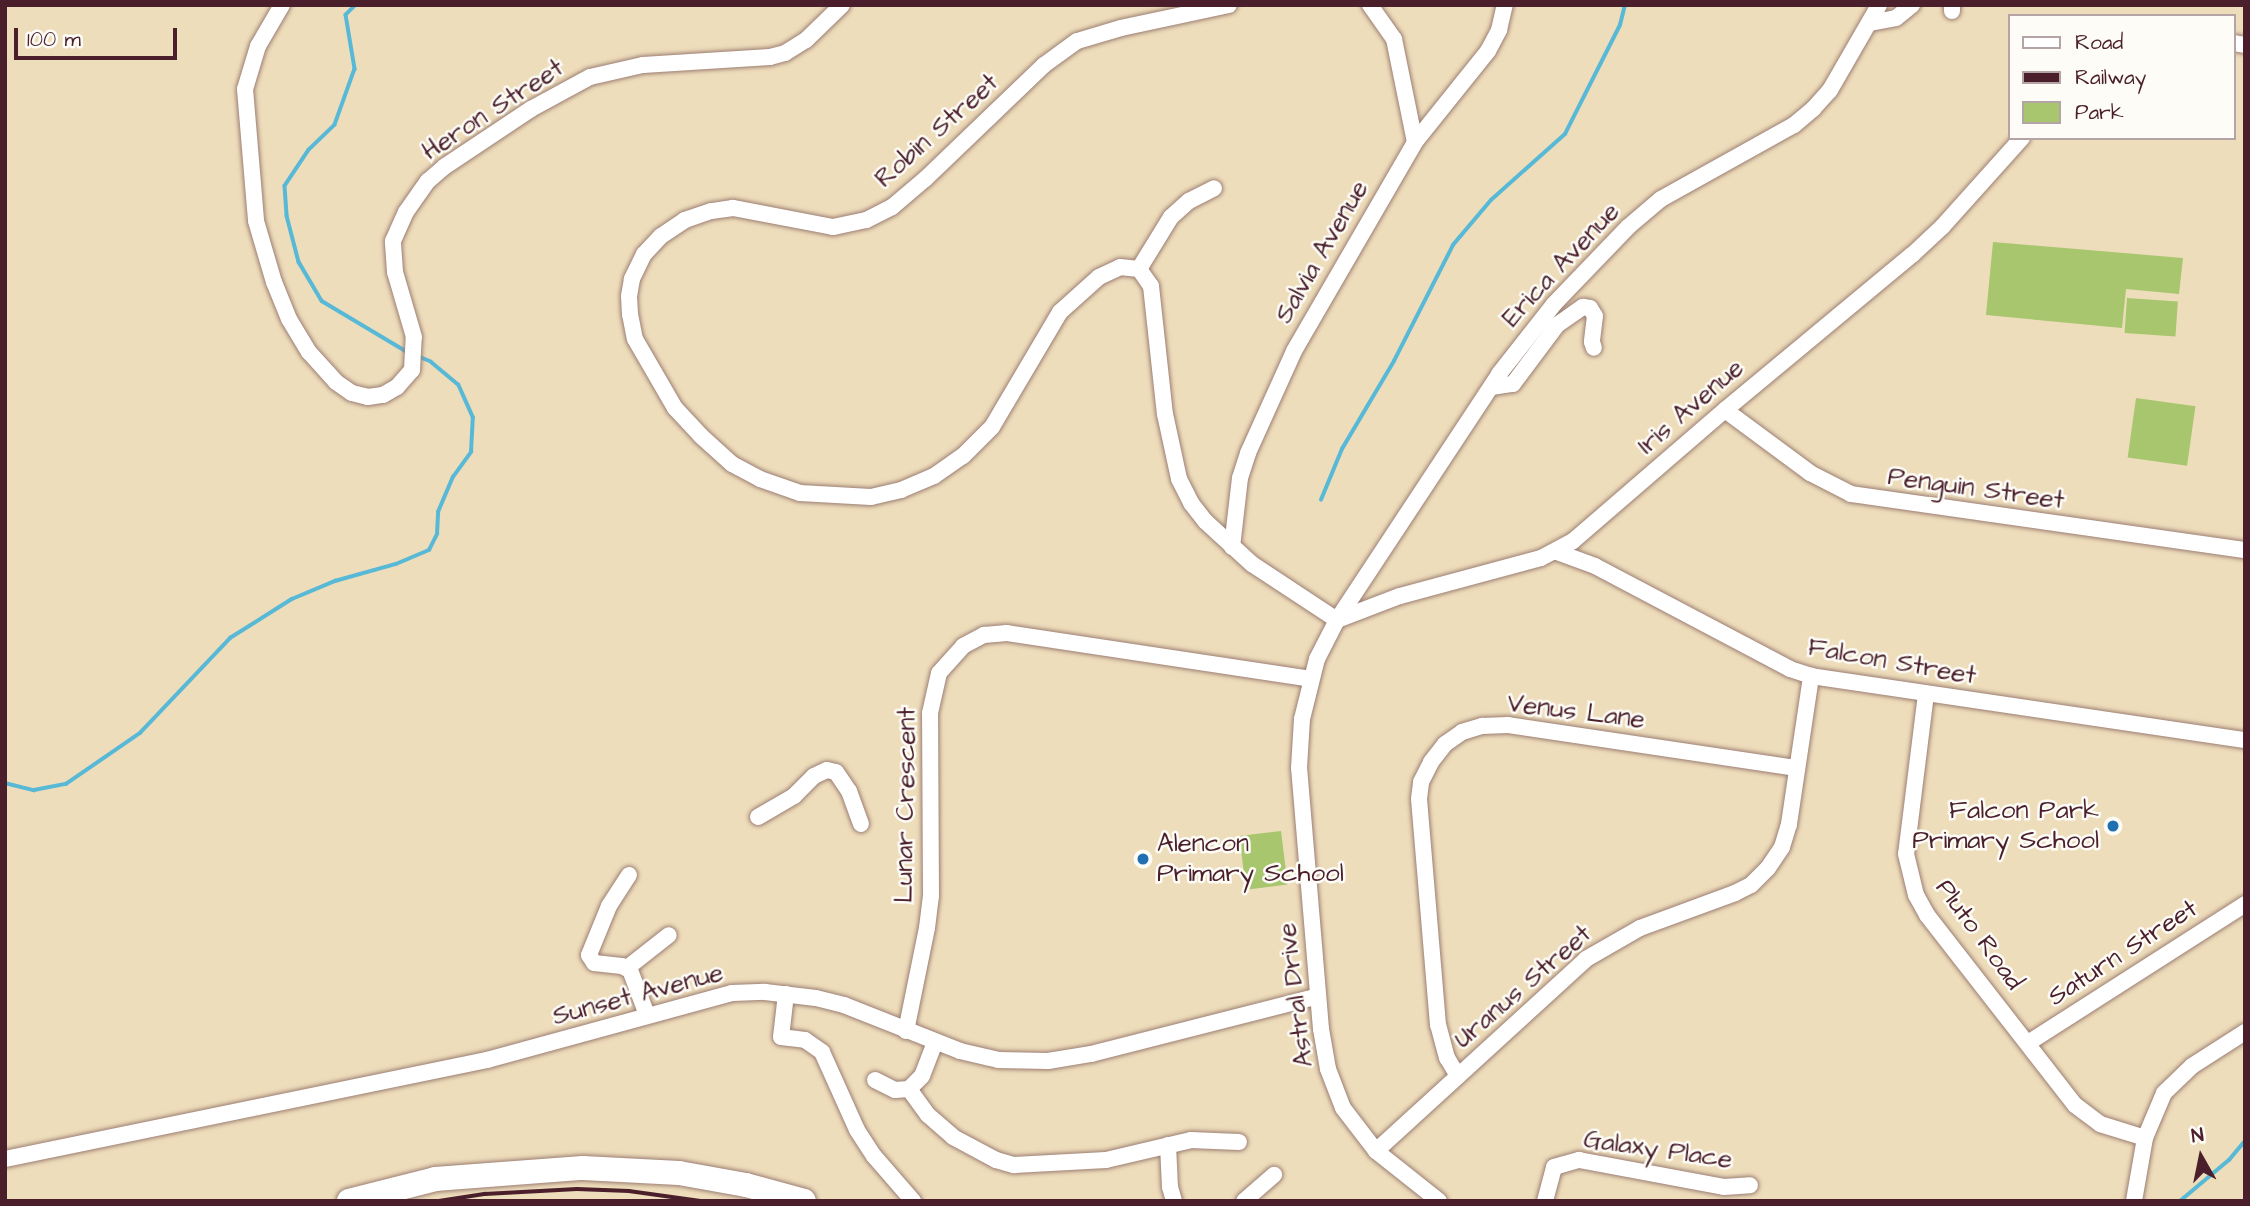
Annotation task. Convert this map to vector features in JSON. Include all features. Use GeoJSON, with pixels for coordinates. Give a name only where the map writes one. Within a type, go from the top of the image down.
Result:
{"type":"FeatureCollection","features":[{"type":"Feature","properties":{"kind":"highway"},"geometry":{"type":"LineString","coordinates":[[349,1201],[435,1179],[583,1168],[679,1173],[746,1185],[804,1201]]}},
{"type":"Feature","properties":{"kind":"street","name":"Heron Street"},"geometry":{"type":"LineString","coordinates":[[282,5],[258,46],[245,89],[255,213],[274,282],[289,319],[309,352],[336,382],[352,393],[368,397],[383,395],[397,387],[412,370],[414,337],[395,272],[393,241],[406,212],[428,181],[444,167],[531,109],[590,77],[643,65],[770,57],[806,40],[842,5]]}},
{"type":"Feature","properties":{"kind":"street"},"geometry":{"type":"LineString","coordinates":[[1157,20],[1170,5]]}},
{"type":"Feature","properties":{"kind":"street","name":"Robin Street"},"geometry":{"type":"LineString","coordinates":[[1139,269],[1120,267],[1099,277],[1060,312],[992,427],[963,456],[934,476],[901,491],[871,497],[800,493],[760,480],[732,464],[701,436],[676,408],[648,365],[635,339],[629,296],[632,279],[644,254],[661,236],[685,220],[711,211],[733,208],[833,227],[851,225],[892,207],[1058,52],[1096,34],[1228,5]]}},
{"type":"Feature","properties":{"kind":"street"},"geometry":{"type":"LineString","coordinates":[[1370,5],[1394,40],[1415,142]]}},
{"type":"Feature","properties":{"kind":"street","name":"Salvia Avenue"},"geometry":{"type":"LineString","coordinates":[[1232,547],[1240,478],[1268,403],[1319,304],[1415,142],[1488,51],[1499,30],[1505,5]]}},
{"type":"Feature","properties":{"kind":"street","name":"Erica Avenue"},"geometry":{"type":"LineString","coordinates":[[1336,620],[1491,387],[1554,304],[1645,211],[1683,184],[1794,125],[1813,109],[1830,90],[1880,5]]}},
{"type":"Feature","properties":{"kind":"street"},"geometry":{"type":"LineString","coordinates":[[1870,23],[1896,18],[1912,5]]}},
{"type":"Feature","properties":{"kind":"street","name":"Iris Avenue"},"geometry":{"type":"LineString","coordinates":[[1336,620],[1400,596],[1557,552],[1936,233],[2020,140]]}},
{"type":"Feature","properties":{"kind":"street"},"geometry":{"type":"LineString","coordinates":[[1214,188],[1189,201],[1171,217],[1139,269],[1151,286],[1165,414],[1179,479],[1205,521],[1232,547],[1252,564],[1336,620]]}},
{"type":"Feature","properties":{"kind":"street"},"geometry":{"type":"LineString","coordinates":[[1491,387],[1513,384],[1557,325],[1583,307],[1590,308],[1595,316],[1592,336],[1594,348]]}},
{"type":"Feature","properties":{"kind":"street","name":"Penguin Street"},"geometry":{"type":"LineString","coordinates":[[1725,410],[1810,473],[1851,494],[2245,550]]}},
{"type":"Feature","properties":{"kind":"street","name":"Falcon Street"},"geometry":{"type":"LineString","coordinates":[[1557,552],[1595,566],[1790,670],[1811,676],[2245,740]]}},
{"type":"Feature","properties":{"kind":"street","name":"Astral Drive"},"geometry":{"type":"LineString","coordinates":[[1336,620],[1310,679],[1302,719],[1299,768],[1324,1048],[1335,1091],[1353,1123],[1376,1151],[1439,1201]]}},
{"type":"Feature","properties":{"kind":"street","name":"Lunar Crescent"},"geometry":{"type":"LineString","coordinates":[[906,1031],[931,896],[930,713],[939,673],[957,652],[984,635],[1007,633],[1310,679]]}},
{"type":"Feature","properties":{"kind":"street","name":"Uranus Street"},"geometry":{"type":"LineString","coordinates":[[1376,1151],[1558,982],[1609,943],[1640,928],[1751,885],[1768,868],[1782,847],[1790,824],[1811,676]]}},
{"type":"Feature","properties":{"kind":"street","name":"Pluto Road"},"geometry":{"type":"LineString","coordinates":[[1926,694],[1907,840],[1911,881],[1927,915],[2075,1105],[2088,1116],[2116,1131],[2145,1138]]}},
{"type":"Feature","properties":{"kind":"street","name":"Venus Lane"},"geometry":{"type":"LineString","coordinates":[[1458,1076],[1447,1058],[1438,1026],[1419,799],[1421,782],[1431,762],[1446,744],[1462,732],[1482,726],[1508,725],[1796,768]]}},
{"type":"Feature","properties":{"kind":"street"},"geometry":{"type":"LineString","coordinates":[[758,817],[793,796],[814,776],[827,770],[836,772],[849,791],[862,824]]}},
{"type":"Feature","properties":{"kind":"street"},"geometry":{"type":"LineString","coordinates":[[629,875],[598,929],[589,955],[594,963],[627,968],[669,935]]}},
{"type":"Feature","properties":{"kind":"street","name":"Saturn Street"},"geometry":{"type":"LineString","coordinates":[[2028,1044],[2245,904]]}},
{"type":"Feature","properties":{"kind":"street"},"geometry":{"type":"LineString","coordinates":[[627,968],[647,1015]]}},
{"type":"Feature","properties":{"kind":"street","name":"Sunset Avenue"},"geometry":{"type":"LineString","coordinates":[[5,1159],[487,1060],[732,993],[786,994],[844,1006],[935,1042],[998,1060],[1048,1061],[1091,1054],[1318,996]]}},
{"type":"Feature","properties":{"kind":"street"},"geometry":{"type":"LineString","coordinates":[[786,994],[781,1037],[805,1040],[822,1052],[857,1130],[874,1156],[913,1201]]}},
{"type":"Feature","properties":{"kind":"street"},"geometry":{"type":"LineString","coordinates":[[2134,1201],[2145,1138],[2164,1093],[2179,1076],[2245,1032]]}},
{"type":"Feature","properties":{"kind":"street"},"geometry":{"type":"LineString","coordinates":[[875,1080],[895,1090],[909,1089],[922,1076],[935,1042]]}},
{"type":"Feature","properties":{"kind":"street"},"geometry":{"type":"LineString","coordinates":[[909,1089],[928,1115],[953,1137],[996,1160],[1014,1165],[1106,1160],[1191,1140],[1239,1142]]}},
{"type":"Feature","properties":{"kind":"street"},"geometry":{"type":"LineString","coordinates":[[1168,1146],[1170,1187],[1174,1201]]}},
{"type":"Feature","properties":{"kind":"street","name":"Galaxy Place"},"geometry":{"type":"LineString","coordinates":[[1545,1201],[1554,1167],[1579,1160],[1724,1187],[1750,1185]]}},
{"type":"Feature","properties":{"kind":"street"},"geometry":{"type":"LineString","coordinates":[[1244,1201],[1274,1175]]}},
{"type":"Feature","properties":{"kind":"green space"},"geometry":{"type":"Polygon","coordinates":[[[1993,242],[2183,258],[2179,294],[2126,289],[2122,328],[1986,315],[1993,242]]]}},
{"type":"Feature","properties":{"kind":"green space"},"geometry":{"type":"Polygon","coordinates":[[[2127,298],[2178,302],[2175,336],[2125,333],[2127,298]]]}},
{"type":"Feature","properties":{"kind":"green space"},"geometry":{"type":"Polygon","coordinates":[[[2136,398],[2195,406],[2187,466],[2128,457],[2136,398]]]}},
{"type":"Feature","properties":{"kind":"green space"},"geometry":{"type":"Polygon","coordinates":[[[1281,831],[1288,885],[1246,890],[1239,836],[1281,831]]]}},
{"type":"Feature","properties":{"kind":"waterway"},"geometry":{"type":"LineString","coordinates":[[356,5],[346,15],[355,69],[335,125],[309,150],[285,186],[287,216],[299,262],[322,301],[409,353]]}},
{"type":"Feature","properties":{"kind":"waterway"},"geometry":{"type":"LineString","coordinates":[[1321,500],[1342,449],[1394,361],[1453,245],[1491,200],[1565,134],[1620,25],[1625,5]]}},
{"type":"Feature","properties":{"kind":"waterway"},"geometry":{"type":"LineString","coordinates":[[5,783],[34,790],[66,784],[140,733],[230,638],[292,599],[335,581],[396,564],[429,550],[437,534],[438,512],[453,477],[471,452],[473,418],[458,385],[431,362],[416,356]]}},
{"type":"Feature","properties":{"kind":"waterway"},"geometry":{"type":"LineString","coordinates":[[2180,1201],[2229,1160],[2245,1141]]}},
{"type":"Feature","properties":{"kind":"railway"},"geometry":{"type":"LineString","coordinates":[[439,1201],[485,1194],[577,1189],[629,1191],[700,1201]]}},
{"type":"Feature","properties":{"kind":"place","name":"Falcon Park Primary School"},"geometry":{"type":"Point","coordinates":[2113,826]}},
{"type":"Feature","properties":{"kind":"place","name":"Alencon Primary School"},"geometry":{"type":"Point","coordinates":[1143,859]}}]}
